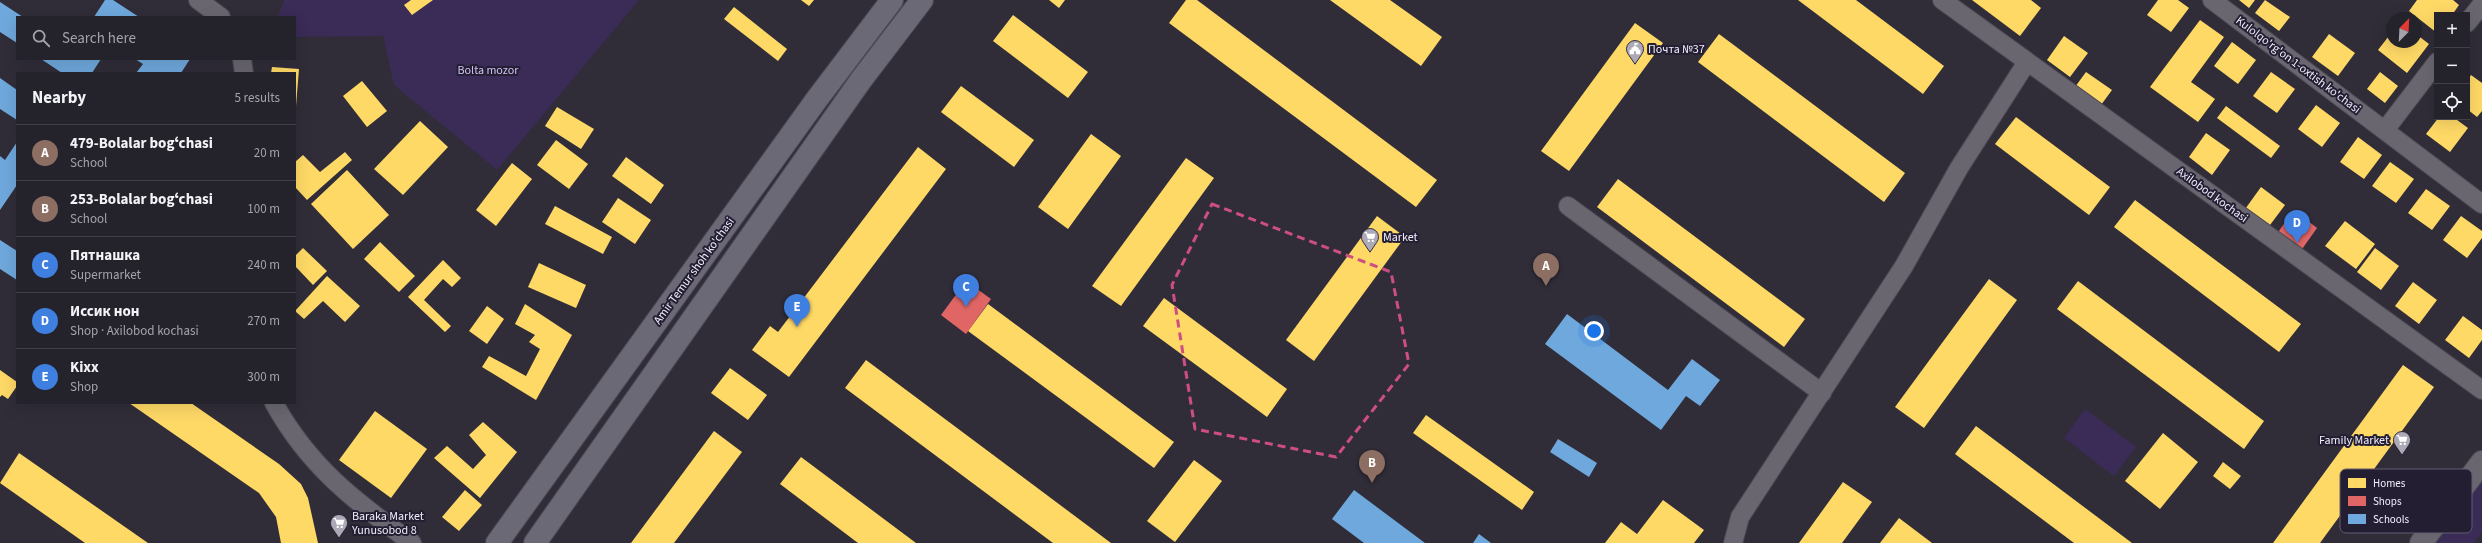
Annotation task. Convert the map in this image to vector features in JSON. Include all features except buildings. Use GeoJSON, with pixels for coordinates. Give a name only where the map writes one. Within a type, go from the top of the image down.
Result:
{"type":"FeatureCollection","features":[{"type":"Feature","properties":{"kind":"main road","name":"Amir Temur shoh ko'chasi"},"geometry":{"type":"LineString","coordinates":[[497,543],[817,99],[892,0]]}},
{"type":"Feature","properties":{"kind":"main road"},"geometry":{"type":"LineString","coordinates":[[535,543],[861,80],[922,0]]}},
{"type":"Feature","properties":{"kind":"street"},"geometry":{"type":"LineString","coordinates":[[198,0],[221,16]]}},
{"type":"Feature","properties":{"kind":"street","name":"Axilobod kochasi"},"geometry":{"type":"LineString","coordinates":[[1942,0],[2482,390]]}},
{"type":"Feature","properties":{"kind":"street","name":"Kulolqo'rg'on 1-oxtish ko'chasi"},"geometry":{"type":"LineString","coordinates":[[2212,0],[2482,204]]}},
{"type":"Feature","properties":{"kind":"street"},"geometry":{"type":"LineString","coordinates":[[2470,19],[2482,4]]}},
{"type":"Feature","properties":{"kind":"street"},"geometry":{"type":"LineString","coordinates":[[242,60],[244,72]]}},
{"type":"Feature","properties":{"kind":"street"},"geometry":{"type":"LineString","coordinates":[[1733,543],[1740,517],[1904,266],[1959,168],[2027,62]]}},
{"type":"Feature","properties":{"kind":"street"},"geometry":{"type":"LineString","coordinates":[[2385,130],[2434,66]]}},
{"type":"Feature","properties":{"kind":"street"},"geometry":{"type":"LineString","coordinates":[[1568,206],[1822,393]]}},
{"type":"Feature","properties":{"kind":"street"},"geometry":{"type":"LineString","coordinates":[[275,404],[289,430],[330,479],[412,543]]}},
{"type":"Feature","properties":{"kind":"street"},"geometry":{"type":"LineString","coordinates":[[2472,475],[2482,462]]}},
{"type":"Feature","properties":{"kind":"street"},"geometry":{"type":"LineString","coordinates":[[2421,543],[2429,533]]}},
{"type":"Feature","properties":{"kind":"highlighted area"},"geometry":{"type":"Polygon","coordinates":[[[1212,204],[1391,272],[1409,364],[1336,457],[1195,429],[1172,285],[1212,204]]]}},
{"type":"Feature","properties":{"kind":"green space","name":"Bolta mozor"},"geometry":{"type":"Polygon","coordinates":[[[284,0],[639,0],[497,170],[394,85],[383,36],[296,37],[296,16],[278,16],[284,0]]]}},
{"type":"Feature","properties":{"kind":"green space"},"geometry":{"type":"Polygon","coordinates":[[[2085,409],[2136,447],[2114,476],[2064,438],[2085,409]]]}},
{"type":"Feature","properties":{"kind":"green space"},"geometry":{"type":"Polygon","coordinates":[[[2482,477],[2482,532],[2474,543],[2433,543],[2440,533],[2472,533],[2472,490],[2482,477]]]}},
{"type":"Feature","properties":{"kind":"place","name":"Почта №37"},"geometry":{"type":"Point","coordinates":[1635,64]}},
{"type":"Feature","properties":{"kind":"place","name":"Иссик нон"},"geometry":{"type":"Point","coordinates":[2297,243]}},
{"type":"Feature","properties":{"kind":"place","name":"Market"},"geometry":{"type":"Point","coordinates":[1370,252]}},
{"type":"Feature","properties":{"kind":"place","name":"479-Bolalar bogʻchasi"},"geometry":{"type":"Point","coordinates":[1546,286]}},
{"type":"Feature","properties":{"kind":"place","name":"Пятнашка"},"geometry":{"type":"Point","coordinates":[966,307]}},
{"type":"Feature","properties":{"kind":"place","name":"Kixx"},"geometry":{"type":"Point","coordinates":[797,327]}},
{"type":"Feature","properties":{"kind":"place","name":"Family Market"},"geometry":{"type":"Point","coordinates":[2402,455]}},
{"type":"Feature","properties":{"kind":"place","name":"253-Bolalar bogʻchasi"},"geometry":{"type":"Point","coordinates":[1372,483]}},
{"type":"Feature","properties":{"kind":"place","name":"Baraka Market Yunusobod 8"},"geometry":{"type":"Point","coordinates":[339,538]}}]}
